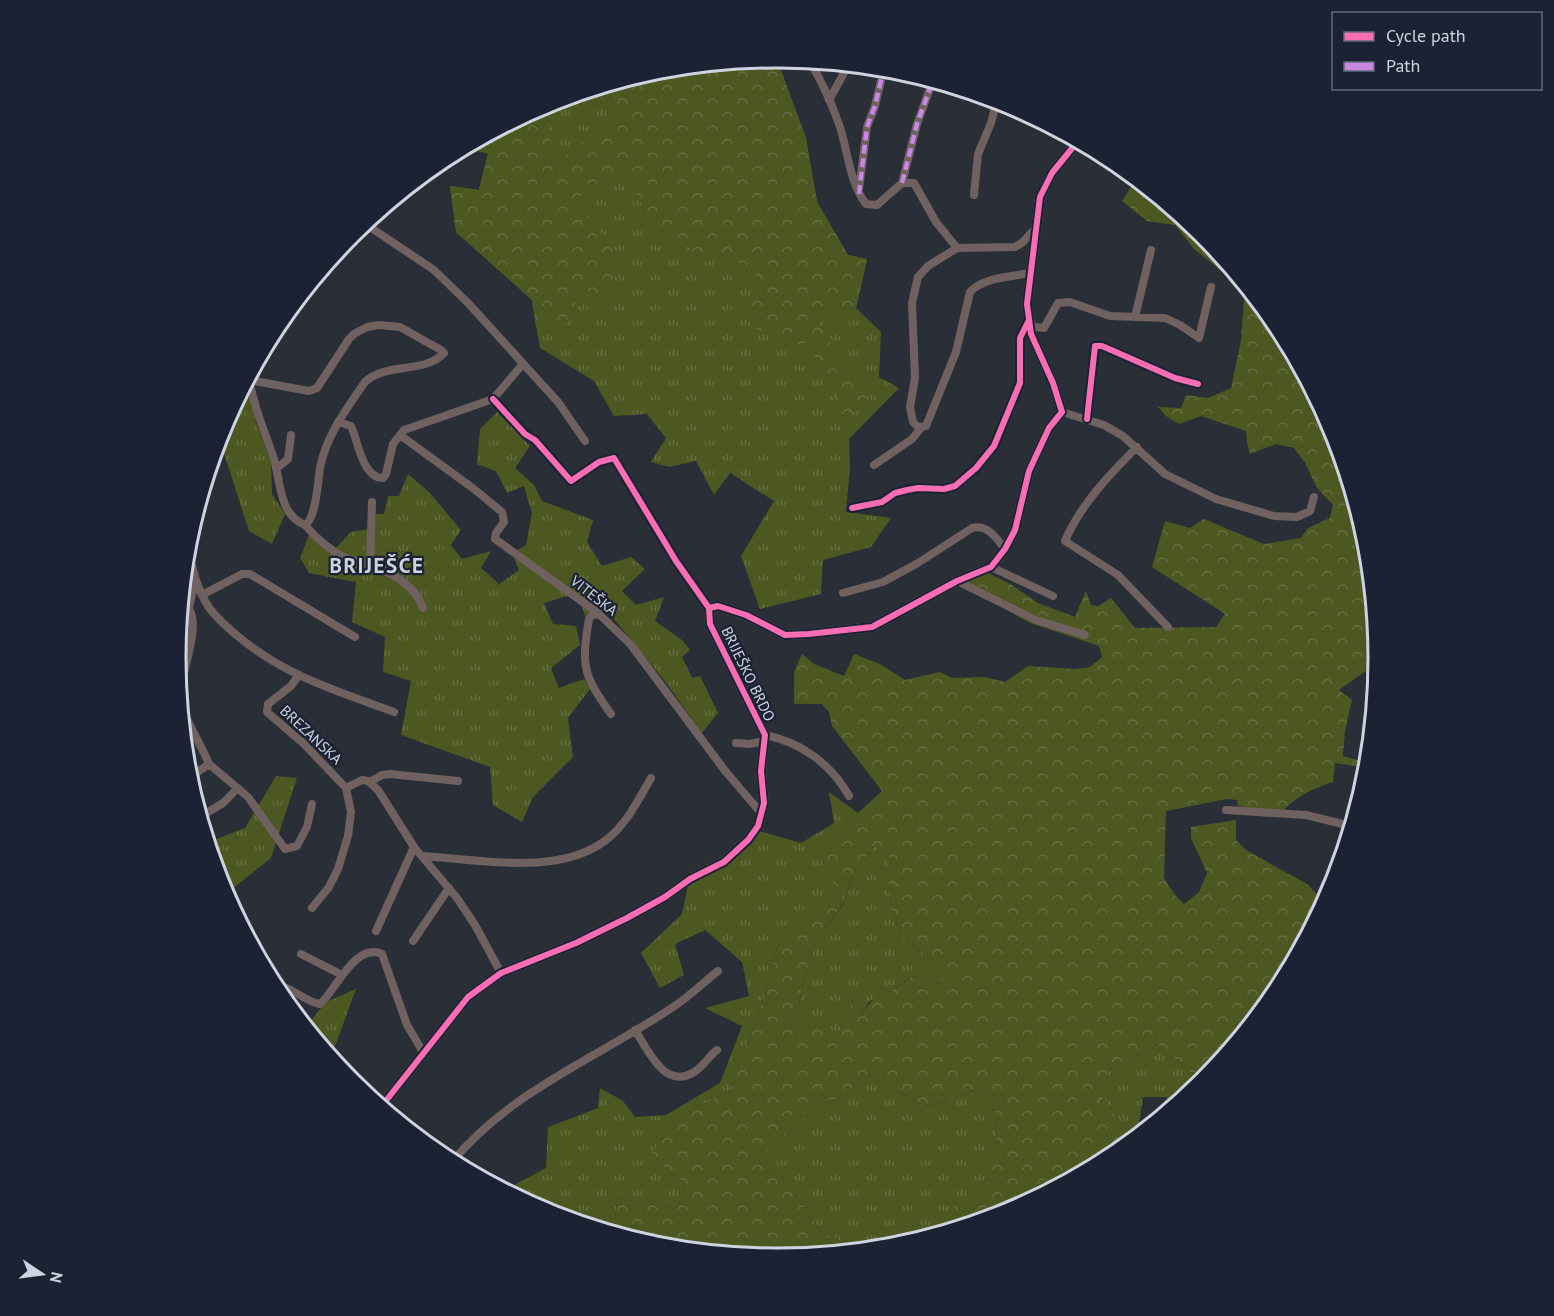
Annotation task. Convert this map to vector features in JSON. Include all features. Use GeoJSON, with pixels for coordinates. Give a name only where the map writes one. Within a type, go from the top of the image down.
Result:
{"type":"FeatureCollection","features":[{"type":"Feature","properties":{"kind":"street"},"geometry":{"type":"LineString","coordinates":[[813,69],[839,125],[859,194],[866,204],[877,205],[902,183],[917,124],[930,88]]}},
{"type":"Feature","properties":{"kind":"street"},"geometry":{"type":"LineString","coordinates":[[828,100],[844,72]]}},
{"type":"Feature","properties":{"kind":"street"},"geometry":{"type":"LineString","coordinates":[[859,194],[867,127],[882,77]]}},
{"type":"Feature","properties":{"kind":"street"},"geometry":{"type":"LineString","coordinates":[[974,195],[978,154],[995,109]]}},
{"type":"Feature","properties":{"kind":"street"},"geometry":{"type":"LineString","coordinates":[[1062,412],[1053,383],[1031,334],[1027,304],[1040,197],[1046,183],[1071,146]]}},
{"type":"Feature","properties":{"kind":"street"},"geometry":{"type":"LineString","coordinates":[[902,183],[914,183],[936,222],[957,248]]}},
{"type":"Feature","properties":{"kind":"street"},"geometry":{"type":"LineString","coordinates":[[372,228],[434,270],[469,304],[558,402],[585,441]]}},
{"type":"Feature","properties":{"kind":"street"},"geometry":{"type":"LineString","coordinates":[[921,428],[913,422],[910,406],[915,378],[912,303],[918,277],[928,266],[957,248],[1015,247],[1023,243],[1036,228]]}},
{"type":"Feature","properties":{"kind":"street"},"geometry":{"type":"LineString","coordinates":[[1135,317],[1151,250]]}},
{"type":"Feature","properties":{"kind":"street"},"geometry":{"type":"LineString","coordinates":[[874,465],[912,439],[927,424],[956,352],[970,292],[991,280],[1029,273]]}},
{"type":"Feature","properties":{"kind":"street"},"geometry":{"type":"LineString","coordinates":[[1028,322],[1035,327],[1044,328],[1058,303],[1065,301],[1110,316],[1159,317],[1171,320],[1199,338],[1211,287]]}},
{"type":"Feature","properties":{"kind":"street"},"geometry":{"type":"LineString","coordinates":[[852,507],[882,502],[895,493],[907,490],[944,489],[955,486],[976,468],[994,446],[1020,383],[1020,338],[1028,322]]}},
{"type":"Feature","properties":{"kind":"street"},"geometry":{"type":"LineString","coordinates":[[256,380],[309,391],[317,388],[354,334],[367,327],[379,325],[400,327],[444,353],[421,364],[384,371],[370,377],[338,422],[322,458],[312,518],[305,525]]}},
{"type":"Feature","properties":{"kind":"street"},"geometry":{"type":"LineString","coordinates":[[1087,419],[1095,346],[1102,346],[1175,378],[1198,384]]}},
{"type":"Feature","properties":{"kind":"street"},"geometry":{"type":"LineString","coordinates":[[338,422],[349,424],[352,428],[357,446],[368,469],[380,478],[386,474],[393,444],[400,435],[412,426],[493,399],[522,365]]}},
{"type":"Feature","properties":{"kind":"street"},"geometry":{"type":"LineString","coordinates":[[252,388],[286,509],[328,547],[404,583],[415,591],[423,608]]}},
{"type":"Feature","properties":{"kind":"street","name":"BRIJEŠKO BRDO"},"geometry":{"type":"LineString","coordinates":[[386,1100],[468,997],[501,973],[586,938],[636,913],[665,897],[690,879],[724,862],[737,852],[758,826],[764,803],[761,771],[765,738],[710,624],[709,608],[676,561],[614,458],[599,462],[571,481],[535,440],[525,434],[493,399]]}},
{"type":"Feature","properties":{"kind":"street"},"geometry":{"type":"LineString","coordinates":[[1062,412],[1087,419],[1123,436],[1165,474],[1216,499],[1274,516],[1297,517],[1310,511],[1314,497]]}},
{"type":"Feature","properties":{"kind":"street"},"geometry":{"type":"LineString","coordinates":[[709,608],[718,606],[746,615],[785,634],[809,634],[872,627],[957,581],[991,567],[1005,549],[1015,530],[1029,471],[1049,428],[1062,412]]}},
{"type":"Feature","properties":{"kind":"street"},"geometry":{"type":"LineString","coordinates":[[276,470],[288,459],[291,435]]}},
{"type":"Feature","properties":{"kind":"street","name":"VITEŠKA"},"geometry":{"type":"LineString","coordinates":[[400,435],[502,512],[504,522],[496,532],[495,539],[599,615],[631,645],[726,772],[762,814]]}},
{"type":"Feature","properties":{"kind":"street"},"geometry":{"type":"LineString","coordinates":[[1137,447],[1089,500],[1072,524],[1065,540],[1118,575],[1168,627]]}},
{"type":"Feature","properties":{"kind":"street"},"geometry":{"type":"LineString","coordinates":[[370,565],[372,502]]}},
{"type":"Feature","properties":{"kind":"street"},"geometry":{"type":"LineString","coordinates":[[843,593],[883,582],[972,528],[981,526],[987,529],[1005,549]]}},
{"type":"Feature","properties":{"kind":"street"},"geometry":{"type":"LineString","coordinates":[[991,567],[1053,596]]}},
{"type":"Feature","properties":{"kind":"street"},"geometry":{"type":"LineString","coordinates":[[193,573],[202,595],[214,614],[233,632],[276,665],[298,676],[394,712]]}},
{"type":"Feature","properties":{"kind":"street"},"geometry":{"type":"LineString","coordinates":[[202,595],[242,574],[250,574],[355,637]]}},
{"type":"Feature","properties":{"kind":"street"},"geometry":{"type":"LineString","coordinates":[[189,609],[195,581]]}},
{"type":"Feature","properties":{"kind":"street"},"geometry":{"type":"LineString","coordinates":[[957,581],[1036,620],[1084,635]]}},
{"type":"Feature","properties":{"kind":"street"},"geometry":{"type":"LineString","coordinates":[[186,667],[193,618],[189,609]]}},
{"type":"Feature","properties":{"kind":"street"},"geometry":{"type":"LineString","coordinates":[[599,615],[594,614],[589,619],[584,659],[586,673],[611,714]]}},
{"type":"Feature","properties":{"kind":"street","name":"BREZANSKA"},"geometry":{"type":"LineString","coordinates":[[298,676],[291,686],[268,704],[267,712],[304,744],[346,788]]}},
{"type":"Feature","properties":{"kind":"street"},"geometry":{"type":"LineString","coordinates":[[191,722],[209,764],[248,797],[285,849],[297,846],[302,839],[312,804]]}},
{"type":"Feature","properties":{"kind":"street"},"geometry":{"type":"LineString","coordinates":[[736,743],[749,744],[765,738],[780,738],[816,757],[832,771],[849,796]]}},
{"type":"Feature","properties":{"kind":"street"},"geometry":{"type":"LineString","coordinates":[[198,772],[209,764]]}},
{"type":"Feature","properties":{"kind":"street"},"geometry":{"type":"LineString","coordinates":[[370,782],[382,775],[390,774],[458,781]]}},
{"type":"Feature","properties":{"kind":"street"},"geometry":{"type":"LineString","coordinates":[[422,856],[538,863],[592,850],[608,839],[631,813],[651,777]]}},
{"type":"Feature","properties":{"kind":"street"},"geometry":{"type":"LineString","coordinates":[[312,908],[329,887],[338,869],[348,836],[351,812],[346,788],[362,780],[370,782],[378,790],[414,847],[449,888],[475,925],[501,973]]}},
{"type":"Feature","properties":{"kind":"street"},"geometry":{"type":"LineString","coordinates":[[207,812],[223,803],[237,789]]}},
{"type":"Feature","properties":{"kind":"street"},"geometry":{"type":"LineString","coordinates":[[1226,810],[1306,815],[1343,824]]}},
{"type":"Feature","properties":{"kind":"street"},"geometry":{"type":"LineString","coordinates":[[376,931],[414,847]]}},
{"type":"Feature","properties":{"kind":"street"},"geometry":{"type":"LineString","coordinates":[[413,942],[449,888]]}},
{"type":"Feature","properties":{"kind":"street"},"geometry":{"type":"LineString","coordinates":[[289,990],[320,1004],[342,975],[360,957],[376,951],[382,954],[407,1025],[423,1052]]}},
{"type":"Feature","properties":{"kind":"street"},"geometry":{"type":"LineString","coordinates":[[301,954],[342,975]]}},
{"type":"Feature","properties":{"kind":"street"},"geometry":{"type":"LineString","coordinates":[[459,1155],[500,1115],[534,1089],[675,1006],[718,970]]}},
{"type":"Feature","properties":{"kind":"street"},"geometry":{"type":"LineString","coordinates":[[635,1030],[659,1067],[674,1077],[679,1078],[692,1074],[717,1050]]}},
{"type":"Feature","properties":{"kind":"green space"},"geometry":{"type":"Polygon","coordinates":[[[780,68],[806,138],[817,202],[848,255],[867,259],[856,308],[881,332],[879,377],[899,388],[849,439],[850,467],[846,512],[891,518],[871,547],[823,560],[821,594],[760,609],[741,556],[774,501],[730,473],[714,495],[696,461],[669,467],[651,462],[666,438],[647,414],[614,416],[594,381],[540,348],[532,300],[456,232],[450,186],[479,190],[488,153],[477,150],[551,112],[624,88],[700,73],[780,68]]]}},
{"type":"Feature","properties":{"kind":"green space"},"geometry":{"type":"Polygon","coordinates":[[[780,68],[806,138],[817,202],[848,255],[867,259],[856,308],[817,319],[826,337],[855,379],[871,389],[857,409],[843,422],[830,421],[831,402],[841,390],[816,363],[810,342],[789,347],[776,337],[757,329],[747,317],[759,281],[755,273],[733,259],[707,261],[688,247],[680,248],[647,216],[635,189],[623,176],[574,199],[571,206],[598,229],[618,258],[614,284],[616,291],[607,300],[599,300],[587,290],[575,302],[579,312],[560,327],[536,327],[532,300],[456,232],[450,186],[479,190],[488,154],[476,151],[546,114],[553,152],[561,159],[599,129],[615,125],[619,114],[614,91],[624,88],[700,73],[780,68]]]}},
{"type":"Feature","properties":{"kind":"green space"},"geometry":{"type":"Polygon","coordinates":[[[1131,186],[1195,240],[1221,269],[1194,249],[1175,225],[1147,221],[1122,201],[1131,186]]]}},
{"type":"Feature","properties":{"kind":"green space"},"geometry":{"type":"Polygon","coordinates":[[[1244,298],[1268,330],[1288,363],[1323,432],[1347,505],[1356,543],[1366,619],[1367,670],[1339,690],[1352,700],[1345,731],[1343,756],[1358,760],[1357,766],[1335,763],[1333,782],[1306,793],[1282,812],[1238,806],[1237,800],[1227,799],[1166,811],[1164,878],[1184,904],[1199,892],[1207,873],[1191,838],[1191,827],[1236,820],[1236,840],[1246,850],[1307,884],[1318,895],[1307,919],[1268,986],[1221,1047],[1194,1075],[1158,1045],[1117,1064],[1094,1086],[1128,1132],[1072,1169],[1003,1204],[948,1223],[950,1208],[977,1196],[990,1178],[990,1158],[996,1147],[997,1114],[978,1089],[927,1107],[865,1073],[843,1098],[829,1100],[791,1127],[768,1148],[750,1158],[784,1178],[820,1231],[842,1244],[816,1247],[738,1247],[662,1237],[615,1225],[617,1198],[677,1209],[685,1183],[649,1157],[675,1119],[731,1090],[765,994],[777,947],[835,887],[818,850],[882,791],[832,726],[829,712],[822,704],[794,704],[794,672],[802,654],[814,664],[844,676],[854,654],[880,664],[905,680],[940,672],[952,678],[985,677],[1005,682],[1028,666],[1076,669],[1090,667],[1102,657],[1099,646],[1030,623],[960,583],[986,572],[1012,585],[1038,603],[1075,617],[1086,591],[1091,605],[1098,606],[1111,598],[1135,628],[1216,627],[1225,614],[1152,567],[1165,521],[1190,528],[1204,519],[1264,544],[1301,538],[1308,528],[1330,518],[1333,505],[1317,488],[1305,463],[1294,448],[1276,444],[1250,454],[1246,431],[1201,416],[1179,424],[1166,416],[1158,407],[1181,408],[1186,395],[1208,398],[1231,388],[1241,340],[1244,298]],[[874,846],[855,872],[842,905],[814,947],[802,987],[796,1024],[832,1029],[839,1035],[842,1019],[856,995],[861,1013],[880,992],[889,993],[912,976],[925,978],[936,984],[942,983],[935,965],[899,931],[892,911],[889,849],[874,846]]]}},
{"type":"Feature","properties":{"kind":"green space"},"geometry":{"type":"Polygon","coordinates":[[[250,392],[256,422],[271,463],[272,494],[285,514],[272,544],[249,531],[224,452],[250,392]]]}},
{"type":"Feature","properties":{"kind":"green space"},"geometry":{"type":"Polygon","coordinates":[[[497,412],[530,446],[515,468],[534,485],[542,501],[593,520],[587,542],[602,566],[631,557],[645,569],[622,591],[636,605],[664,597],[655,621],[682,640],[690,650],[682,657],[692,678],[700,676],[718,713],[696,740],[691,718],[664,680],[608,612],[585,616],[579,598],[570,595],[544,603],[553,624],[576,626],[580,645],[551,668],[559,688],[584,679],[590,689],[568,718],[573,757],[533,797],[522,822],[493,805],[490,767],[401,735],[411,681],[383,672],[385,637],[352,622],[356,582],[309,573],[300,558],[309,535],[335,549],[351,532],[368,529],[374,514],[384,514],[388,496],[399,496],[408,474],[429,492],[461,530],[451,545],[462,559],[491,551],[481,568],[499,584],[519,570],[512,553],[526,545],[532,513],[524,486],[507,493],[496,471],[477,464],[480,429],[497,412]]]}},
{"type":"Feature","properties":{"kind":"green space"},"geometry":{"type":"Polygon","coordinates":[[[276,776],[297,778],[271,858],[233,888],[215,839],[245,828],[276,776]]]}},
{"type":"Feature","properties":{"kind":"green space"},"geometry":{"type":"Polygon","coordinates":[[[829,792],[858,813],[818,850],[836,887],[777,947],[765,994],[731,1090],[675,1119],[650,1157],[685,1183],[677,1209],[617,1198],[615,1225],[551,1204],[506,1182],[514,1185],[546,1168],[548,1127],[598,1108],[600,1088],[623,1101],[635,1117],[666,1115],[720,1083],[742,1026],[705,1008],[749,996],[742,962],[705,930],[675,944],[684,975],[660,988],[641,953],[682,914],[689,880],[759,831],[801,843],[834,823],[829,792]]]}},
{"type":"Feature","properties":{"kind":"green space"},"geometry":{"type":"Polygon","coordinates":[[[874,846],[889,848],[892,911],[899,931],[910,944],[936,965],[942,983],[936,984],[925,978],[912,976],[889,993],[870,1001],[861,1013],[856,995],[842,1019],[839,1036],[796,1024],[802,987],[814,947],[842,906],[855,872],[874,846]]]}},
{"type":"Feature","properties":{"kind":"green space"},"geometry":{"type":"Polygon","coordinates":[[[356,989],[334,1048],[312,1020],[326,1002],[356,989]]]}},
{"type":"Feature","properties":{"kind":"green space"},"geometry":{"type":"Polygon","coordinates":[[[1158,1045],[1194,1075],[1201,1069],[1168,1101],[1166,1097],[1143,1097],[1139,1124],[1128,1132],[1094,1086],[1117,1064],[1158,1045]]]}},
{"type":"Feature","properties":{"kind":"green space"},"geometry":{"type":"Polygon","coordinates":[[[865,1073],[927,1107],[978,1089],[997,1114],[996,1147],[990,1158],[990,1178],[977,1196],[951,1208],[949,1222],[892,1237],[842,1244],[820,1231],[784,1178],[749,1158],[768,1148],[791,1127],[829,1100],[843,1098],[865,1073]]]}},
{"type":"Feature","properties":{"kind":"marked path"},"geometry":{"type":"LineString","coordinates":[[859,194],[867,127],[882,77]]}},
{"type":"Feature","properties":{"kind":"marked path"},"geometry":{"type":"LineString","coordinates":[[902,183],[917,124],[930,88]]}},
{"type":"Feature","properties":{"kind":"cycle path"},"geometry":{"type":"LineString","coordinates":[[1062,412],[1053,383],[1031,334],[1027,304],[1040,197],[1052,173],[1073,147]]}},
{"type":"Feature","properties":{"kind":"cycle path"},"geometry":{"type":"LineString","coordinates":[[852,508],[882,502],[895,493],[907,490],[944,489],[955,486],[976,468],[994,446],[1020,383],[1020,338],[1028,322]]}},
{"type":"Feature","properties":{"kind":"cycle path"},"geometry":{"type":"LineString","coordinates":[[1087,419],[1095,346],[1102,346],[1175,378],[1198,384]]}},
{"type":"Feature","properties":{"kind":"cycle path"},"geometry":{"type":"LineString","coordinates":[[386,1100],[468,997],[501,973],[576,943],[627,918],[665,897],[690,879],[724,862],[748,840],[758,826],[764,803],[761,771],[765,735],[710,624],[709,608],[676,561],[614,458],[599,462],[571,481],[535,440],[525,434],[493,399]]}},
{"type":"Feature","properties":{"kind":"cycle path"},"geometry":{"type":"LineString","coordinates":[[709,608],[718,606],[746,615],[785,635],[872,627],[957,581],[991,567],[1005,549],[1015,530],[1029,471],[1049,428],[1062,412]]}},
{"type":"Feature","properties":{"kind":"district","name":"BRIJEŠĆE"},"geometry":{"type":"Point","coordinates":[377,566]}}]}
